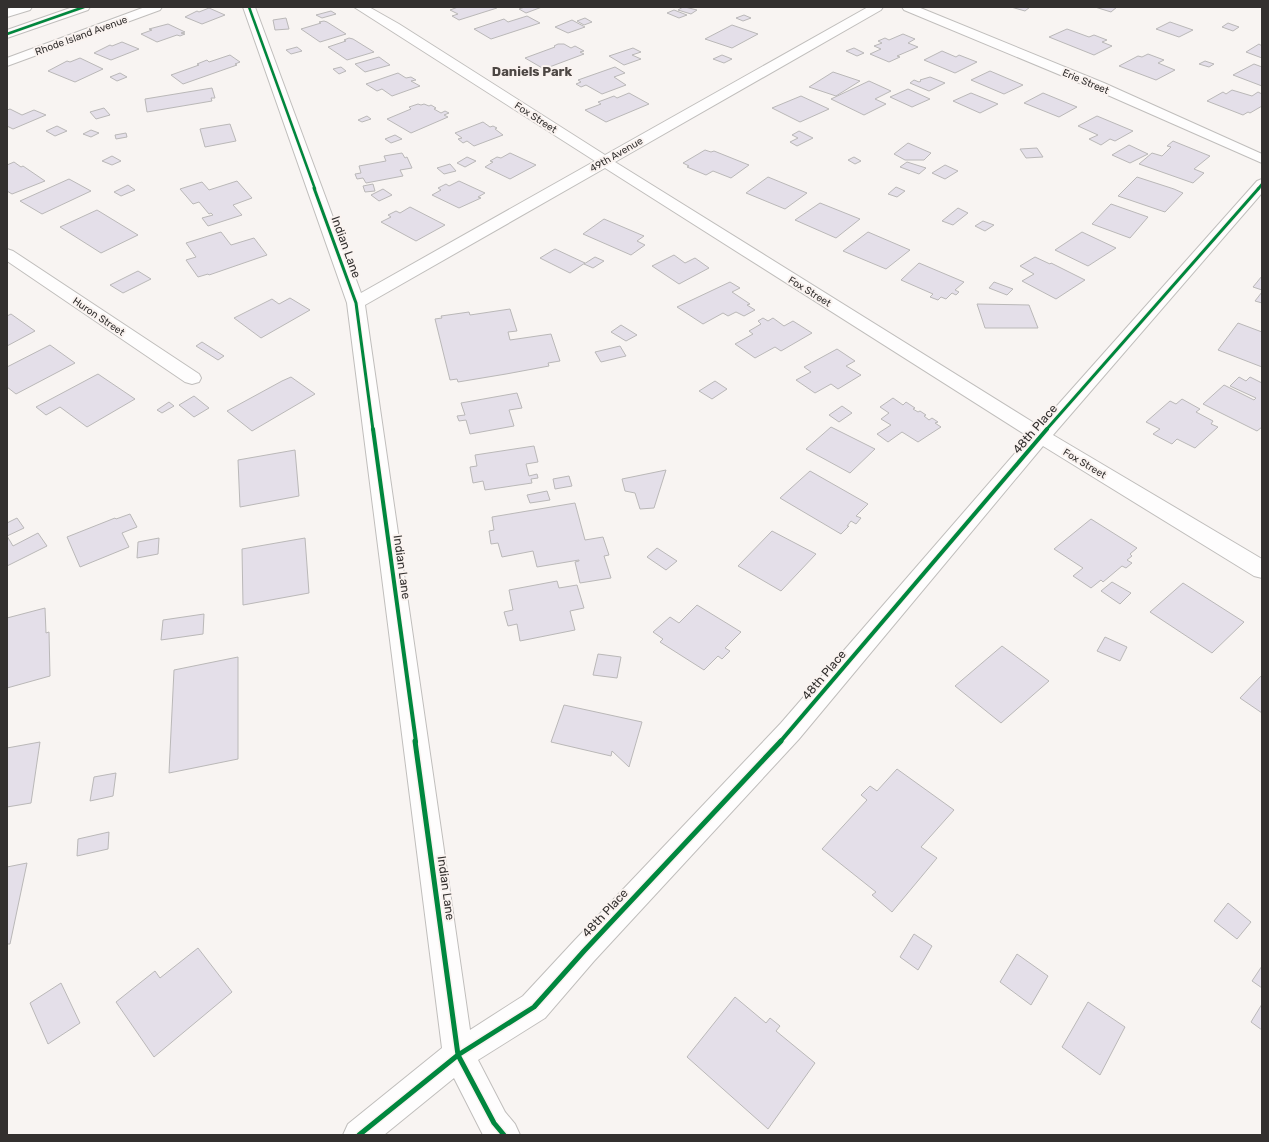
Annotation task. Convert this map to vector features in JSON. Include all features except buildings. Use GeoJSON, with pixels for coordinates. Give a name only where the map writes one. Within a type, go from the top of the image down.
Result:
{"type":"FeatureCollection","features":[{"type":"Feature","properties":{"kind":"street"},"geometry":{"type":"LineString","coordinates":[[7,34],[84,7]]}},
{"type":"Feature","properties":{"kind":"street","name":"Rhode Island Avenue"},"geometry":{"type":"LineString","coordinates":[[7,62],[156,7]]}},
{"type":"Feature","properties":{"kind":"street","name":"Indian Lane"},"geometry":{"type":"LineString","coordinates":[[249,7],[356,303],[458,1055],[494,1123],[504,1135]]}},
{"type":"Feature","properties":{"kind":"street","name":"Fox Street"},"geometry":{"type":"LineString","coordinates":[[360,7],[402,32],[1041,436],[1262,570]]}},
{"type":"Feature","properties":{"kind":"street","name":"49th Avenue"},"geometry":{"type":"LineString","coordinates":[[356,303],[877,7]]}},
{"type":"Feature","properties":{"kind":"street","name":"Erie Street"},"geometry":{"type":"LineString","coordinates":[[908,7],[1099,86],[1262,159]]}},
{"type":"Feature","properties":{"kind":"street","name":"48th Place"},"geometry":{"type":"LineString","coordinates":[[359,1135],[458,1055],[534,1006],[790,731],[1041,436],[1262,184]]}},
{"type":"Feature","properties":{"kind":"street","name":"Huron Street"},"geometry":{"type":"LineString","coordinates":[[7,254],[192,378]]}},
{"type":"Feature","properties":{"kind":"cycle path"},"geometry":{"type":"LineString","coordinates":[[7,34],[84,7]]}},
{"type":"Feature","properties":{"kind":"cycle path"},"geometry":{"type":"LineString","coordinates":[[249,7],[356,303],[458,1055],[494,1123],[504,1135]]}},
{"type":"Feature","properties":{"kind":"cycle path"},"geometry":{"type":"LineString","coordinates":[[359,1135],[458,1055],[534,1007],[584,951],[790,731],[1041,436],[1262,184]]}},
{"type":"Feature","properties":{"kind":"district","name":"Daniels Park"},"geometry":{"type":"Point","coordinates":[532,71]}}]}
